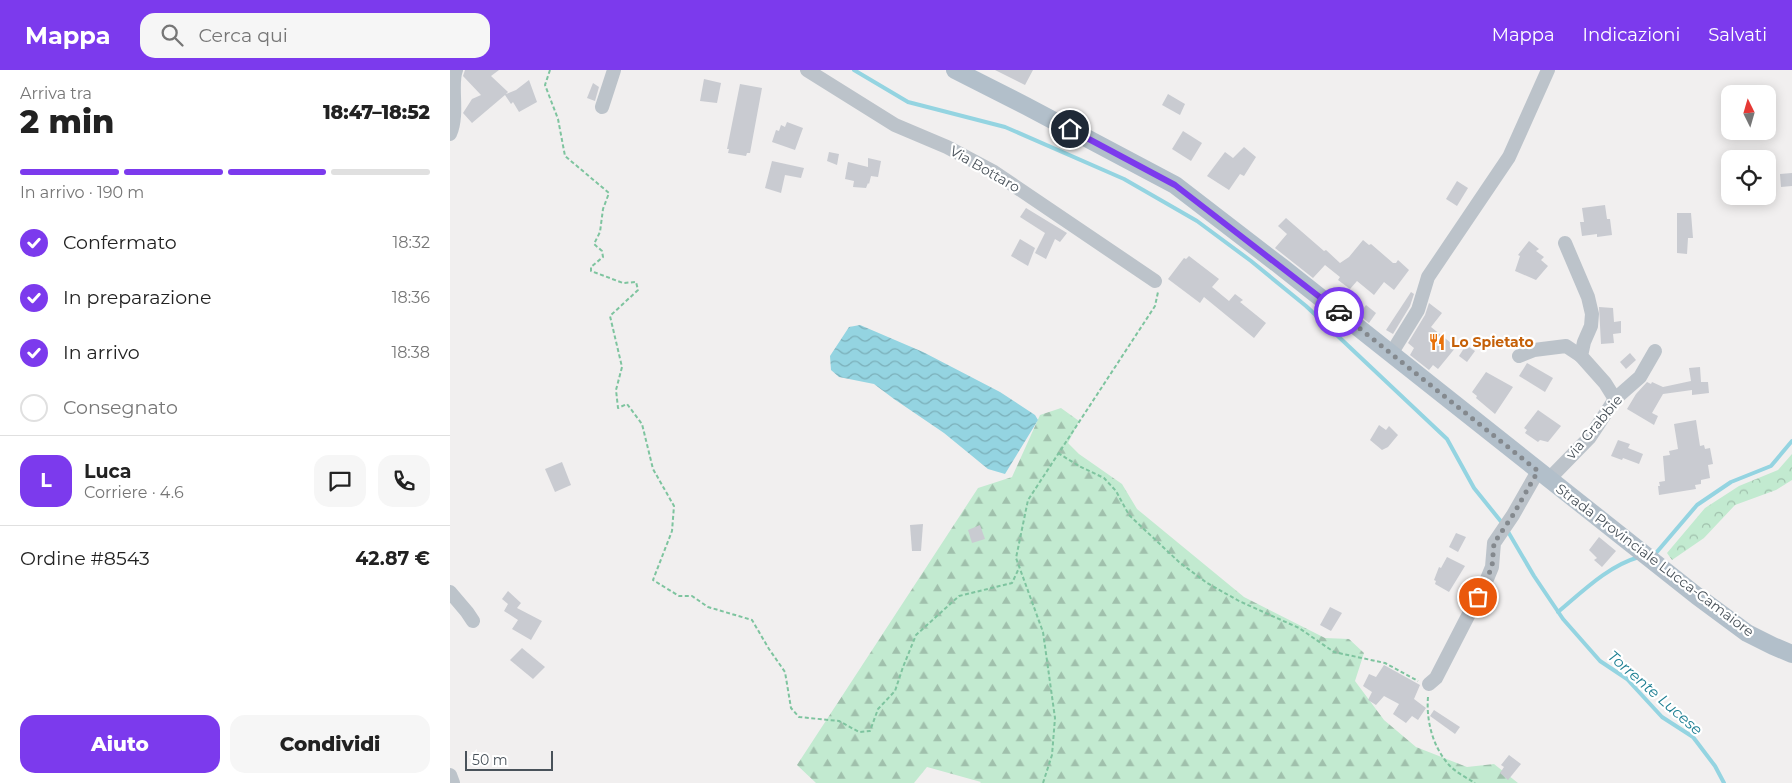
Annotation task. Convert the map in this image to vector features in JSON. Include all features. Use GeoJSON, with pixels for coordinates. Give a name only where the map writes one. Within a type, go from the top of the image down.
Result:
{"type":"FeatureCollection","features":[{"type":"Feature","properties":{"kind":"main road","name":"Strada Provinciale Lucca-Camaiore"},"geometry":{"type":"LineString","coordinates":[[955,70],[1175,185],[1747,633],[1792,654]]}},
{"type":"Feature","properties":{"kind":"street"},"geometry":{"type":"LineString","coordinates":[[450,134],[454,118],[452,76],[456,70]]}},
{"type":"Feature","properties":{"kind":"street"},"geometry":{"type":"LineString","coordinates":[[602,107],[614,70]]}},
{"type":"Feature","properties":{"kind":"street","name":"Via Bottaro"},"geometry":{"type":"LineString","coordinates":[[807,70],[895,125],[947,147],[994,172],[1156,281]]}},
{"type":"Feature","properties":{"kind":"street"},"geometry":{"type":"LineString","coordinates":[[1392,354],[1418,310],[1428,277],[1509,157],[1548,70]]}},
{"type":"Feature","properties":{"kind":"street"},"geometry":{"type":"LineString","coordinates":[[1565,243],[1588,297],[1592,314],[1591,326],[1584,342],[1581,356]]}},
{"type":"Feature","properties":{"kind":"street"},"geometry":{"type":"LineString","coordinates":[[1519,356],[1534,350],[1566,346],[1581,356],[1605,383],[1615,399]]}},
{"type":"Feature","properties":{"kind":"street","name":"via Grabbie"},"geometry":{"type":"LineString","coordinates":[[1429,684],[1436,678],[1487,579],[1492,567],[1494,543],[1513,515],[1544,475],[1590,437],[1615,399],[1640,377],[1655,351]]}},
{"type":"Feature","properties":{"kind":"street"},"geometry":{"type":"LineString","coordinates":[[450,592],[473,622]]}},
{"type":"Feature","properties":{"kind":"street"},"geometry":{"type":"LineString","coordinates":[[450,775],[453,783]]}},
{"type":"Feature","properties":{"kind":"path"},"geometry":{"type":"LineString","coordinates":[[550,70],[545,85],[558,119],[566,156],[609,193],[603,209],[600,232],[594,244],[602,251],[603,257],[590,267],[591,272],[623,283],[636,282],[638,290],[610,316],[622,367],[616,390],[618,408],[627,404],[642,424],[653,469],[674,506],[672,531],[654,580],[679,596],[692,596],[708,607],[752,620],[785,672],[791,708],[799,717],[839,721],[859,732],[870,730],[878,709],[895,691],[916,635],[959,596],[1012,583],[1019,568]]}},
{"type":"Feature","properties":{"kind":"path"},"geometry":{"type":"LineString","coordinates":[[1043,783],[1052,755],[1054,718],[1043,632],[1016,558],[1028,500],[1155,306],[1159,290],[1156,281]]}},
{"type":"Feature","properties":{"kind":"path"},"geometry":{"type":"LineString","coordinates":[[1058,452],[1079,466],[1104,478],[1116,491],[1129,515],[1179,562],[1207,583],[1239,601],[1299,628],[1334,652],[1385,663],[1423,684],[1429,684],[1427,709],[1434,742],[1450,766],[1476,783]]}},
{"type":"Feature","properties":{"kind":"green space"},"geometry":{"type":"Polygon","coordinates":[[[1061,408],[1079,421],[1068,443],[1079,454],[1122,484],[1137,509],[1244,597],[1325,638],[1349,639],[1364,653],[1355,681],[1384,720],[1416,747],[1467,767],[1494,764],[1518,783],[980,783],[927,767],[914,783],[816,783],[797,765],[978,488],[1012,477],[1040,415],[1061,408]]]}},
{"type":"Feature","properties":{"kind":"green space"},"geometry":{"type":"Polygon","coordinates":[[[1792,454],[1792,480],[1776,490],[1735,505],[1704,538],[1672,560],[1667,553],[1705,508],[1739,486],[1778,470],[1792,454]]]}},
{"type":"Feature","properties":{"kind":"water"},"geometry":{"type":"Polygon","coordinates":[[[860,325],[923,352],[1000,392],[1035,415],[1038,420],[1005,474],[988,469],[944,433],[874,384],[839,377],[831,370],[830,356],[849,327],[860,325]]]}},
{"type":"Feature","properties":{"kind":"building"},"geometry":{"type":"Polygon","coordinates":[[[465,70],[499,70],[491,76],[508,92],[506,94],[516,90],[529,80],[537,102],[519,112],[513,102],[511,104],[505,95],[472,123],[463,113],[472,99],[481,95],[463,76],[465,70]]]}},
{"type":"Feature","properties":{"kind":"building"},"geometry":{"type":"Polygon","coordinates":[[[995,70],[1033,70],[1025,85],[995,70]]]}},
{"type":"Feature","properties":{"kind":"building"},"geometry":{"type":"Polygon","coordinates":[[[704,79],[721,83],[717,103],[700,101],[704,79]]]}},
{"type":"Feature","properties":{"kind":"building"},"geometry":{"type":"Polygon","coordinates":[[[593,83],[599,87],[595,101],[587,98],[593,83]]]}},
{"type":"Feature","properties":{"kind":"building"},"geometry":{"type":"Polygon","coordinates":[[[740,84],[762,88],[750,153],[747,153],[746,156],[728,153],[729,149],[727,149],[740,84]]]}},
{"type":"Feature","properties":{"kind":"building"},"geometry":{"type":"Polygon","coordinates":[[[1168,94],[1185,104],[1180,115],[1162,105],[1168,94]]]}},
{"type":"Feature","properties":{"kind":"building"},"geometry":{"type":"Polygon","coordinates":[[[787,122],[803,128],[795,150],[772,142],[776,130],[779,131],[781,125],[785,127],[787,122]]]}},
{"type":"Feature","properties":{"kind":"building"},"geometry":{"type":"Polygon","coordinates":[[[1183,131],[1202,143],[1191,161],[1172,149],[1183,131]]]}},
{"type":"Feature","properties":{"kind":"building"},"geometry":{"type":"Polygon","coordinates":[[[1244,147],[1256,157],[1244,176],[1240,174],[1229,190],[1207,176],[1225,152],[1233,158],[1244,147]]]}},
{"type":"Feature","properties":{"kind":"building"},"geometry":{"type":"Polygon","coordinates":[[[829,152],[839,154],[837,165],[827,161],[829,152]]]}},
{"type":"Feature","properties":{"kind":"building"},"geometry":{"type":"Polygon","coordinates":[[[868,158],[881,161],[878,177],[871,176],[866,188],[853,187],[854,181],[845,179],[848,162],[868,167],[868,158]]]}},
{"type":"Feature","properties":{"kind":"building"},"geometry":{"type":"Polygon","coordinates":[[[772,161],[804,168],[801,178],[785,175],[781,193],[765,188],[772,161]]]}},
{"type":"Feature","properties":{"kind":"building"},"geometry":{"type":"Polygon","coordinates":[[[1792,173],[1792,186],[1781,187],[1780,174],[1792,173]]]}},
{"type":"Feature","properties":{"kind":"building"},"geometry":{"type":"Polygon","coordinates":[[[1457,181],[1468,188],[1457,206],[1446,199],[1457,181]]]}},
{"type":"Feature","properties":{"kind":"building"},"geometry":{"type":"Polygon","coordinates":[[[1605,205],[1607,219],[1610,219],[1612,235],[1582,236],[1580,222],[1584,222],[1582,208],[1605,205]]]}},
{"type":"Feature","properties":{"kind":"building"},"geometry":{"type":"Polygon","coordinates":[[[1026,208],[1067,233],[1060,242],[1055,239],[1046,259],[1035,253],[1045,233],[1020,217],[1026,208]]]}},
{"type":"Feature","properties":{"kind":"building"},"geometry":{"type":"Polygon","coordinates":[[[1677,213],[1691,213],[1693,238],[1688,238],[1687,254],[1677,253],[1677,213]]]}},
{"type":"Feature","properties":{"kind":"building"},"geometry":{"type":"Polygon","coordinates":[[[1286,218],[1340,263],[1349,257],[1363,240],[1369,245],[1371,244],[1393,263],[1396,263],[1398,260],[1409,270],[1394,290],[1384,282],[1374,295],[1357,281],[1350,289],[1338,280],[1340,277],[1325,265],[1313,278],[1275,248],[1287,234],[1278,226],[1286,218]]]}},
{"type":"Feature","properties":{"kind":"building"},"geometry":{"type":"Polygon","coordinates":[[[1020,239],[1035,248],[1028,266],[1011,256],[1020,239]]]}},
{"type":"Feature","properties":{"kind":"building"},"geometry":{"type":"Polygon","coordinates":[[[1529,241],[1539,249],[1536,251],[1544,257],[1541,260],[1548,266],[1536,280],[1515,271],[1520,256],[1518,255],[1529,241]]]}},
{"type":"Feature","properties":{"kind":"building"},"geometry":{"type":"Polygon","coordinates":[[[1189,256],[1219,279],[1212,287],[1229,301],[1235,294],[1243,300],[1240,302],[1266,323],[1254,338],[1204,297],[1200,303],[1168,279],[1184,258],[1186,259],[1189,256]]]}},
{"type":"Feature","properties":{"kind":"building"},"geometry":{"type":"Polygon","coordinates":[[[1411,292],[1414,294],[1410,306],[1393,334],[1386,330],[1411,292]]]}},
{"type":"Feature","properties":{"kind":"building"},"geometry":{"type":"Polygon","coordinates":[[[1429,303],[1442,313],[1431,327],[1456,347],[1438,369],[1433,365],[1429,370],[1410,355],[1414,348],[1408,343],[1425,315],[1429,303]]]}},
{"type":"Feature","properties":{"kind":"building"},"geometry":{"type":"Polygon","coordinates":[[[1366,305],[1376,313],[1369,323],[1359,315],[1366,305]]]}},
{"type":"Feature","properties":{"kind":"building"},"geometry":{"type":"Polygon","coordinates":[[[1599,307],[1613,308],[1614,322],[1621,321],[1621,333],[1613,334],[1614,343],[1601,344],[1599,307]]]}},
{"type":"Feature","properties":{"kind":"building"},"geometry":{"type":"Polygon","coordinates":[[[1466,345],[1475,351],[1467,362],[1459,356],[1466,345]]]}},
{"type":"Feature","properties":{"kind":"building"},"geometry":{"type":"Polygon","coordinates":[[[1630,353],[1636,360],[1626,369],[1620,362],[1630,353]]]}},
{"type":"Feature","properties":{"kind":"building"},"geometry":{"type":"Polygon","coordinates":[[[1527,363],[1553,378],[1545,392],[1519,376],[1527,363]]]}},
{"type":"Feature","properties":{"kind":"building"},"geometry":{"type":"Polygon","coordinates":[[[1700,367],[1701,382],[1708,382],[1709,393],[1692,395],[1692,390],[1663,394],[1652,413],[1658,416],[1654,425],[1627,409],[1636,394],[1647,382],[1663,387],[1691,381],[1689,368],[1700,367]]]}},
{"type":"Feature","properties":{"kind":"building"},"geometry":{"type":"Polygon","coordinates":[[[1486,372],[1513,387],[1495,414],[1476,398],[1477,396],[1472,392],[1486,372]]]}},
{"type":"Feature","properties":{"kind":"building"},"geometry":{"type":"Polygon","coordinates":[[[1538,410],[1561,426],[1548,442],[1540,440],[1538,442],[1525,433],[1527,430],[1524,428],[1538,410]]]}},
{"type":"Feature","properties":{"kind":"building"},"geometry":{"type":"Polygon","coordinates":[[[1696,420],[1700,446],[1704,445],[1705,449],[1710,448],[1713,464],[1708,465],[1710,478],[1701,480],[1701,484],[1695,485],[1696,489],[1659,495],[1659,482],[1665,481],[1663,456],[1670,455],[1669,451],[1678,449],[1674,424],[1696,420]]]}},
{"type":"Feature","properties":{"kind":"building"},"geometry":{"type":"Polygon","coordinates":[[[1379,425],[1386,430],[1389,426],[1398,435],[1388,447],[1382,450],[1370,440],[1379,425]]]}},
{"type":"Feature","properties":{"kind":"building"},"geometry":{"type":"Polygon","coordinates":[[[1618,440],[1630,444],[1628,448],[1643,454],[1639,464],[1611,456],[1618,440]]]}},
{"type":"Feature","properties":{"kind":"building"},"geometry":{"type":"Polygon","coordinates":[[[562,462],[571,485],[555,492],[545,469],[562,462]]]}},
{"type":"Feature","properties":{"kind":"building"},"geometry":{"type":"Polygon","coordinates":[[[923,524],[921,551],[912,551],[910,525],[923,524]]]}},
{"type":"Feature","properties":{"kind":"building"},"geometry":{"type":"Polygon","coordinates":[[[980,525],[985,539],[972,543],[968,530],[980,525]]]}},
{"type":"Feature","properties":{"kind":"building"},"geometry":{"type":"Polygon","coordinates":[[[1456,533],[1466,537],[1458,552],[1449,547],[1456,533]]]}},
{"type":"Feature","properties":{"kind":"building"},"geometry":{"type":"Polygon","coordinates":[[[1599,537],[1616,551],[1602,567],[1594,560],[1597,558],[1589,550],[1599,537]]]}},
{"type":"Feature","properties":{"kind":"building"},"geometry":{"type":"Polygon","coordinates":[[[1447,557],[1465,566],[1449,592],[1435,584],[1436,581],[1434,580],[1439,567],[1441,568],[1447,557]]]}},
{"type":"Feature","properties":{"kind":"building"},"geometry":{"type":"Polygon","coordinates":[[[508,591],[521,603],[517,608],[542,621],[531,640],[512,629],[518,620],[504,611],[508,604],[502,599],[508,591]]]}},
{"type":"Feature","properties":{"kind":"building"},"geometry":{"type":"Polygon","coordinates":[[[1330,607],[1342,613],[1331,631],[1320,625],[1330,607]]]}},
{"type":"Feature","properties":{"kind":"building"},"geometry":{"type":"Polygon","coordinates":[[[522,648],[545,667],[533,679],[510,660],[522,648]]]}},
{"type":"Feature","properties":{"kind":"building"},"geometry":{"type":"Polygon","coordinates":[[[1384,665],[1420,685],[1414,699],[1426,708],[1418,720],[1412,716],[1406,723],[1393,714],[1399,704],[1384,696],[1376,705],[1368,700],[1372,692],[1363,686],[1369,674],[1376,677],[1384,665]]]}},
{"type":"Feature","properties":{"kind":"building"},"geometry":{"type":"Polygon","coordinates":[[[1434,710],[1460,727],[1455,734],[1430,716],[1434,710]]]}},
{"type":"Feature","properties":{"kind":"building"},"geometry":{"type":"Polygon","coordinates":[[[1509,755],[1521,764],[1508,780],[1500,773],[1504,767],[1501,765],[1509,755]]]}},
{"type":"Feature","properties":{"kind":"waterway","name":"Torrente Lucese"},"geometry":{"type":"LineString","coordinates":[[854,70],[908,102],[1005,127],[1124,179],[1197,221],[1251,261],[1306,306],[1447,439],[1474,488],[1503,524]]}},
{"type":"Feature","properties":{"kind":"waterway"},"geometry":{"type":"LineString","coordinates":[[1653,553],[1656,553],[1697,505],[1731,482],[1771,466],[1792,441]]}},
{"type":"Feature","properties":{"kind":"waterway","name":"Torrente Lucese"},"geometry":{"type":"LineString","coordinates":[[1507,530],[1534,576],[1563,619],[1600,661],[1627,679],[1662,717],[1693,737],[1715,766],[1724,783]]}},
{"type":"Feature","properties":{"kind":"waterway"},"geometry":{"type":"LineString","coordinates":[[1558,612],[1606,573],[1639,557]]}},
{"type":"Feature","properties":{"kind":"way so far"},"geometry":{"type":"LineString","coordinates":[[1339,312],[1538,471],[1513,515],[1494,543],[1492,567],[1478,597]]}},
{"type":"Feature","properties":{"kind":"place","name":"Lo Spietato"},"geometry":{"type":"Point","coordinates":[1437,342]}},
{"type":"Feature","properties":{"kind":"route"},"geometry":{"type":"LineString","coordinates":[[1070,129],[1175,185],[1339,312]]}}]}
